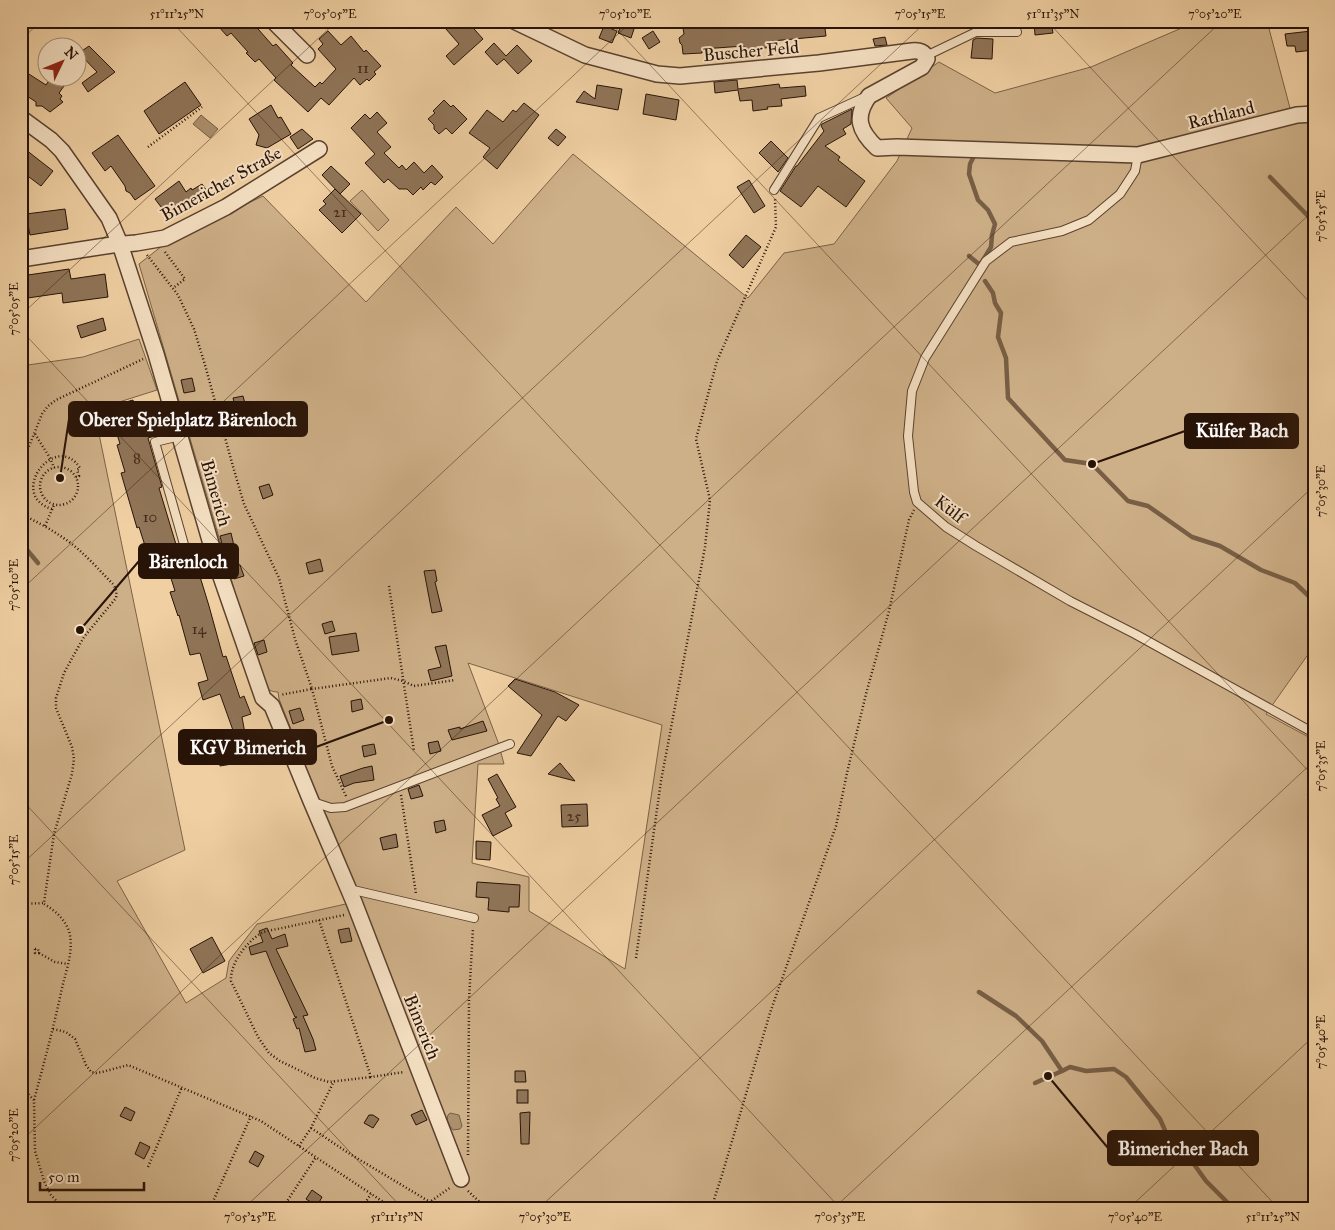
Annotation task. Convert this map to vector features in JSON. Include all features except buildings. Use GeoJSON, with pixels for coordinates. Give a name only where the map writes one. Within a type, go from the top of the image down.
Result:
{"type":"FeatureCollection","features":[{"type":"Feature","properties":{"kind":"street"},"geometry":{"type":"LineString","coordinates":[[273,21],[307,56]]}},
{"type":"Feature","properties":{"kind":"street","name":"Buscher Feld"},"geometry":{"type":"LineString","coordinates":[[514,21],[585,55],[657,74],[680,76],[814,64],[912,50],[918,50],[926,56]]}},
{"type":"Feature","properties":{"kind":"street"},"geometry":{"type":"LineString","coordinates":[[926,56],[927,59],[922,67],[869,96],[864,102],[860,113],[861,128],[876,148],[897,147],[1138,155]]}},
{"type":"Feature","properties":{"kind":"street","name":"Rathland"},"geometry":{"type":"LineString","coordinates":[[1138,155],[1298,115],[1314,114]]}},
{"type":"Feature","properties":{"kind":"street"},"geometry":{"type":"LineString","coordinates":[[21,118],[47,136],[62,151],[109,218],[120,244]]}},
{"type":"Feature","properties":{"kind":"street","name":"Bimericher Straße"},"geometry":{"type":"LineString","coordinates":[[21,259],[165,238],[211,215],[320,149]]}},
{"type":"Feature","properties":{"kind":"street","name":"Bimerich"},"geometry":{"type":"LineString","coordinates":[[120,244],[156,354],[218,568],[263,698],[272,706],[358,912],[461,1179]]}},
{"type":"Feature","properties":{"kind":"lane"},"geometry":{"type":"LineString","coordinates":[[926,56],[976,32],[1017,32]]}},
{"type":"Feature","properties":{"kind":"lane"},"geometry":{"type":"LineString","coordinates":[[774,190],[818,118],[869,96]]}},
{"type":"Feature","properties":{"kind":"lane","name":"Külf"},"geometry":{"type":"LineString","coordinates":[[1138,155],[1135,171],[1120,194],[1089,220],[1062,230],[1011,242],[986,261],[925,358],[912,391],[908,436],[912,480],[917,502],[946,527],[1070,601],[1314,733]]}},
{"type":"Feature","properties":{"kind":"lane"},"geometry":{"type":"LineString","coordinates":[[145,416],[172,408]]}},
{"type":"Feature","properties":{"kind":"lane"},"geometry":{"type":"LineString","coordinates":[[180,436],[155,442],[187,555]]}},
{"type":"Feature","properties":{"kind":"lane"},"geometry":{"type":"LineString","coordinates":[[311,801],[331,808],[345,807],[510,744]]}},
{"type":"Feature","properties":{"kind":"lane"},"geometry":{"type":"LineString","coordinates":[[348,889],[474,918]]}},
{"type":"Feature","properties":{"kind":"path"},"geometry":{"type":"LineString","coordinates":[[148,147],[202,107]]}},
{"type":"Feature","properties":{"kind":"path"},"geometry":{"type":"LineString","coordinates":[[636,958],[662,781],[706,538],[710,500],[696,439],[717,361],[776,227],[774,190]]}},
{"type":"Feature","properties":{"kind":"path"},"geometry":{"type":"LineString","coordinates":[[136,243],[173,288],[194,329],[244,504],[279,578],[295,639],[312,689],[332,766],[350,805]]}},
{"type":"Feature","properties":{"kind":"path"},"geometry":{"type":"LineString","coordinates":[[163,250],[185,280],[173,288]]}},
{"type":"Feature","properties":{"kind":"path"},"geometry":{"type":"LineString","coordinates":[[150,259],[157,254]]}},
{"type":"Feature","properties":{"kind":"path"},"geometry":{"type":"LineString","coordinates":[[21,466],[42,414],[48,406],[56,400],[156,354]]}},
{"type":"Feature","properties":{"kind":"path"},"geometry":{"type":"LineString","coordinates":[[34,434],[54,468]]}},
{"type":"Feature","properties":{"kind":"path"},"geometry":{"type":"LineString","coordinates":[[52,509],[42,504],[33,488],[35,477],[40,468],[58,456],[66,457],[76,462],[80,468],[77,470],[79,476],[76,477]]}},
{"type":"Feature","properties":{"kind":"path"},"geometry":{"type":"LineString","coordinates":[[60,467],[72,472],[76,477],[78,489],[76,495],[67,504],[54,505],[44,498],[40,486],[44,474],[48,470],[60,467]]}},
{"type":"Feature","properties":{"kind":"path"},"geometry":{"type":"LineString","coordinates":[[711,1209],[770,1013],[836,826],[866,694],[889,611],[909,520],[917,502]]}},
{"type":"Feature","properties":{"kind":"path"},"geometry":{"type":"LineString","coordinates":[[45,527],[54,505]]}},
{"type":"Feature","properties":{"kind":"path"},"geometry":{"type":"LineString","coordinates":[[21,514],[63,537],[113,584],[117,593],[116,598],[84,637],[64,673],[56,698],[56,708],[72,747],[74,759],[72,774],[54,834],[44,903]]}},
{"type":"Feature","properties":{"kind":"path"},"geometry":{"type":"LineString","coordinates":[[389,586],[414,751]]}},
{"type":"Feature","properties":{"kind":"path"},"geometry":{"type":"LineString","coordinates":[[279,696],[312,689],[391,678],[414,686],[455,680]]}},
{"type":"Feature","properties":{"kind":"path"},"geometry":{"type":"LineString","coordinates":[[399,787],[418,906]]}},
{"type":"Feature","properties":{"kind":"path"},"geometry":{"type":"LineString","coordinates":[[21,904],[44,903],[62,918],[69,935],[68,964],[34,1100],[35,1151],[44,1181],[51,1195],[64,1209]]}},
{"type":"Feature","properties":{"kind":"path"},"geometry":{"type":"LineString","coordinates":[[358,912],[263,932],[257,936],[236,961],[231,974],[231,981],[258,1036],[269,1053],[280,1061],[315,1078],[329,1082],[420,1070]]}},
{"type":"Feature","properties":{"kind":"path"},"geometry":{"type":"LineString","coordinates":[[468,1156],[469,1000],[474,918]]}},
{"type":"Feature","properties":{"kind":"path"},"geometry":{"type":"LineString","coordinates":[[319,920],[371,1077]]}},
{"type":"Feature","properties":{"kind":"path"},"geometry":{"type":"LineString","coordinates":[[38,952],[55,962],[68,964]]}},
{"type":"Feature","properties":{"kind":"path"},"geometry":{"type":"LineString","coordinates":[[53,1029],[66,1032],[75,1038],[86,1065],[91,1072],[96,1073],[128,1065],[251,1116],[262,1121],[394,1209]]}},
{"type":"Feature","properties":{"kind":"path"},"geometry":{"type":"LineString","coordinates":[[299,1146],[311,1128],[334,1081]]}},
{"type":"Feature","properties":{"kind":"path"},"geometry":{"type":"LineString","coordinates":[[21,1087],[34,1100]]}},
{"type":"Feature","properties":{"kind":"path"},"geometry":{"type":"LineString","coordinates":[[148,1167],[182,1087]]}},
{"type":"Feature","properties":{"kind":"path"},"geometry":{"type":"LineString","coordinates":[[211,1206],[251,1116]]}},
{"type":"Feature","properties":{"kind":"path"},"geometry":{"type":"LineString","coordinates":[[311,1128],[430,1202]]}},
{"type":"Feature","properties":{"kind":"path"},"geometry":{"type":"LineString","coordinates":[[282,1209],[316,1157]]}},
{"type":"Feature","properties":{"kind":"path"},"geometry":{"type":"LineString","coordinates":[[420,1209],[461,1179],[469,1193],[487,1209]]}},
{"type":"Feature","properties":{"kind":"path"},"geometry":{"type":"LineString","coordinates":[[361,1209],[371,1194]]}},
{"type":"Feature","properties":{"kind":"shaded area"},"geometry":{"type":"Polygon","coordinates":[[[1181,21],[1267,21],[1291,112],[1314,120],[1314,646],[1266,714],[1314,740],[1314,787],[1307,794],[1314,807],[1314,1209],[21,1209],[21,366],[83,357],[139,339],[157,390],[94,410],[185,850],[117,881],[186,1003],[226,978],[229,961],[257,924],[350,903],[362,896],[362,889],[352,883],[279,699],[278,692],[268,689],[261,681],[139,264],[167,242],[263,196],[366,302],[456,207],[493,244],[573,154],[748,298],[784,253],[834,244],[897,161],[912,128],[886,98],[939,62],[995,93],[1091,67],[1184,27],[1181,21]],[[468,663],[498,742],[504,764],[478,764],[472,863],[529,877],[529,911],[625,969],[662,725],[468,663]]]}},
{"type":"Feature","properties":{"kind":"shaded area"},"geometry":{"type":"Polygon","coordinates":[[[201,115],[218,129],[210,138],[193,124],[201,115]]]}},
{"type":"Feature","properties":{"kind":"shaded area"},"geometry":{"type":"Polygon","coordinates":[[[362,190],[389,220],[378,231],[350,201],[362,190]]]}},
{"type":"Feature","properties":{"kind":"shaded area"},"geometry":{"type":"Polygon","coordinates":[[[450,1113],[459,1115],[462,1126],[460,1129],[453,1130],[449,1125],[447,1117],[450,1113]]]}},
{"type":"Feature","properties":{"kind":"waterway"},"geometry":{"type":"LineString","coordinates":[[969,256],[980,265],[991,247],[995,224],[988,210],[978,200],[969,174],[970,164],[974,156]]}},
{"type":"Feature","properties":{"kind":"waterway"},"geometry":{"type":"LineString","coordinates":[[1270,177],[1309,217],[1314,249]]}},
{"type":"Feature","properties":{"kind":"waterway"},"geometry":{"type":"LineString","coordinates":[[985,281],[993,293],[995,303],[1001,313],[998,337],[1006,358],[1008,398],[1065,460],[1092,464],[1128,501],[1148,506],[1192,537],[1220,546],[1261,570],[1295,583],[1314,601]]}},
{"type":"Feature","properties":{"kind":"waterway"},"geometry":{"type":"LineString","coordinates":[[21,544],[38,563]]}},
{"type":"Feature","properties":{"kind":"waterway"},"geometry":{"type":"LineString","coordinates":[[979,992],[1016,1016],[1042,1041],[1062,1071],[1070,1067],[1086,1071],[1114,1069],[1126,1077],[1160,1119],[1171,1144],[1191,1160],[1206,1181],[1234,1209]]}},
{"type":"Feature","properties":{"kind":"waterway"},"geometry":{"type":"LineString","coordinates":[[1035,1083],[1062,1071]]}},
{"type":"Feature","properties":{"kind":"place","name":"Külfer Bach"},"geometry":{"type":"Point","coordinates":[1092,464]}},
{"type":"Feature","properties":{"kind":"place","name":"Oberer Spielplatz Bärenloch"},"geometry":{"type":"Point","coordinates":[60,478]}},
{"type":"Feature","properties":{"kind":"place","name":"Bärenloch"},"geometry":{"type":"Point","coordinates":[80,630]}},
{"type":"Feature","properties":{"kind":"place","name":"KGV Bimerich"},"geometry":{"type":"Point","coordinates":[389,720]}},
{"type":"Feature","properties":{"kind":"place","name":"Bimericher Bach"},"geometry":{"type":"Point","coordinates":[1048,1076]}}]}
